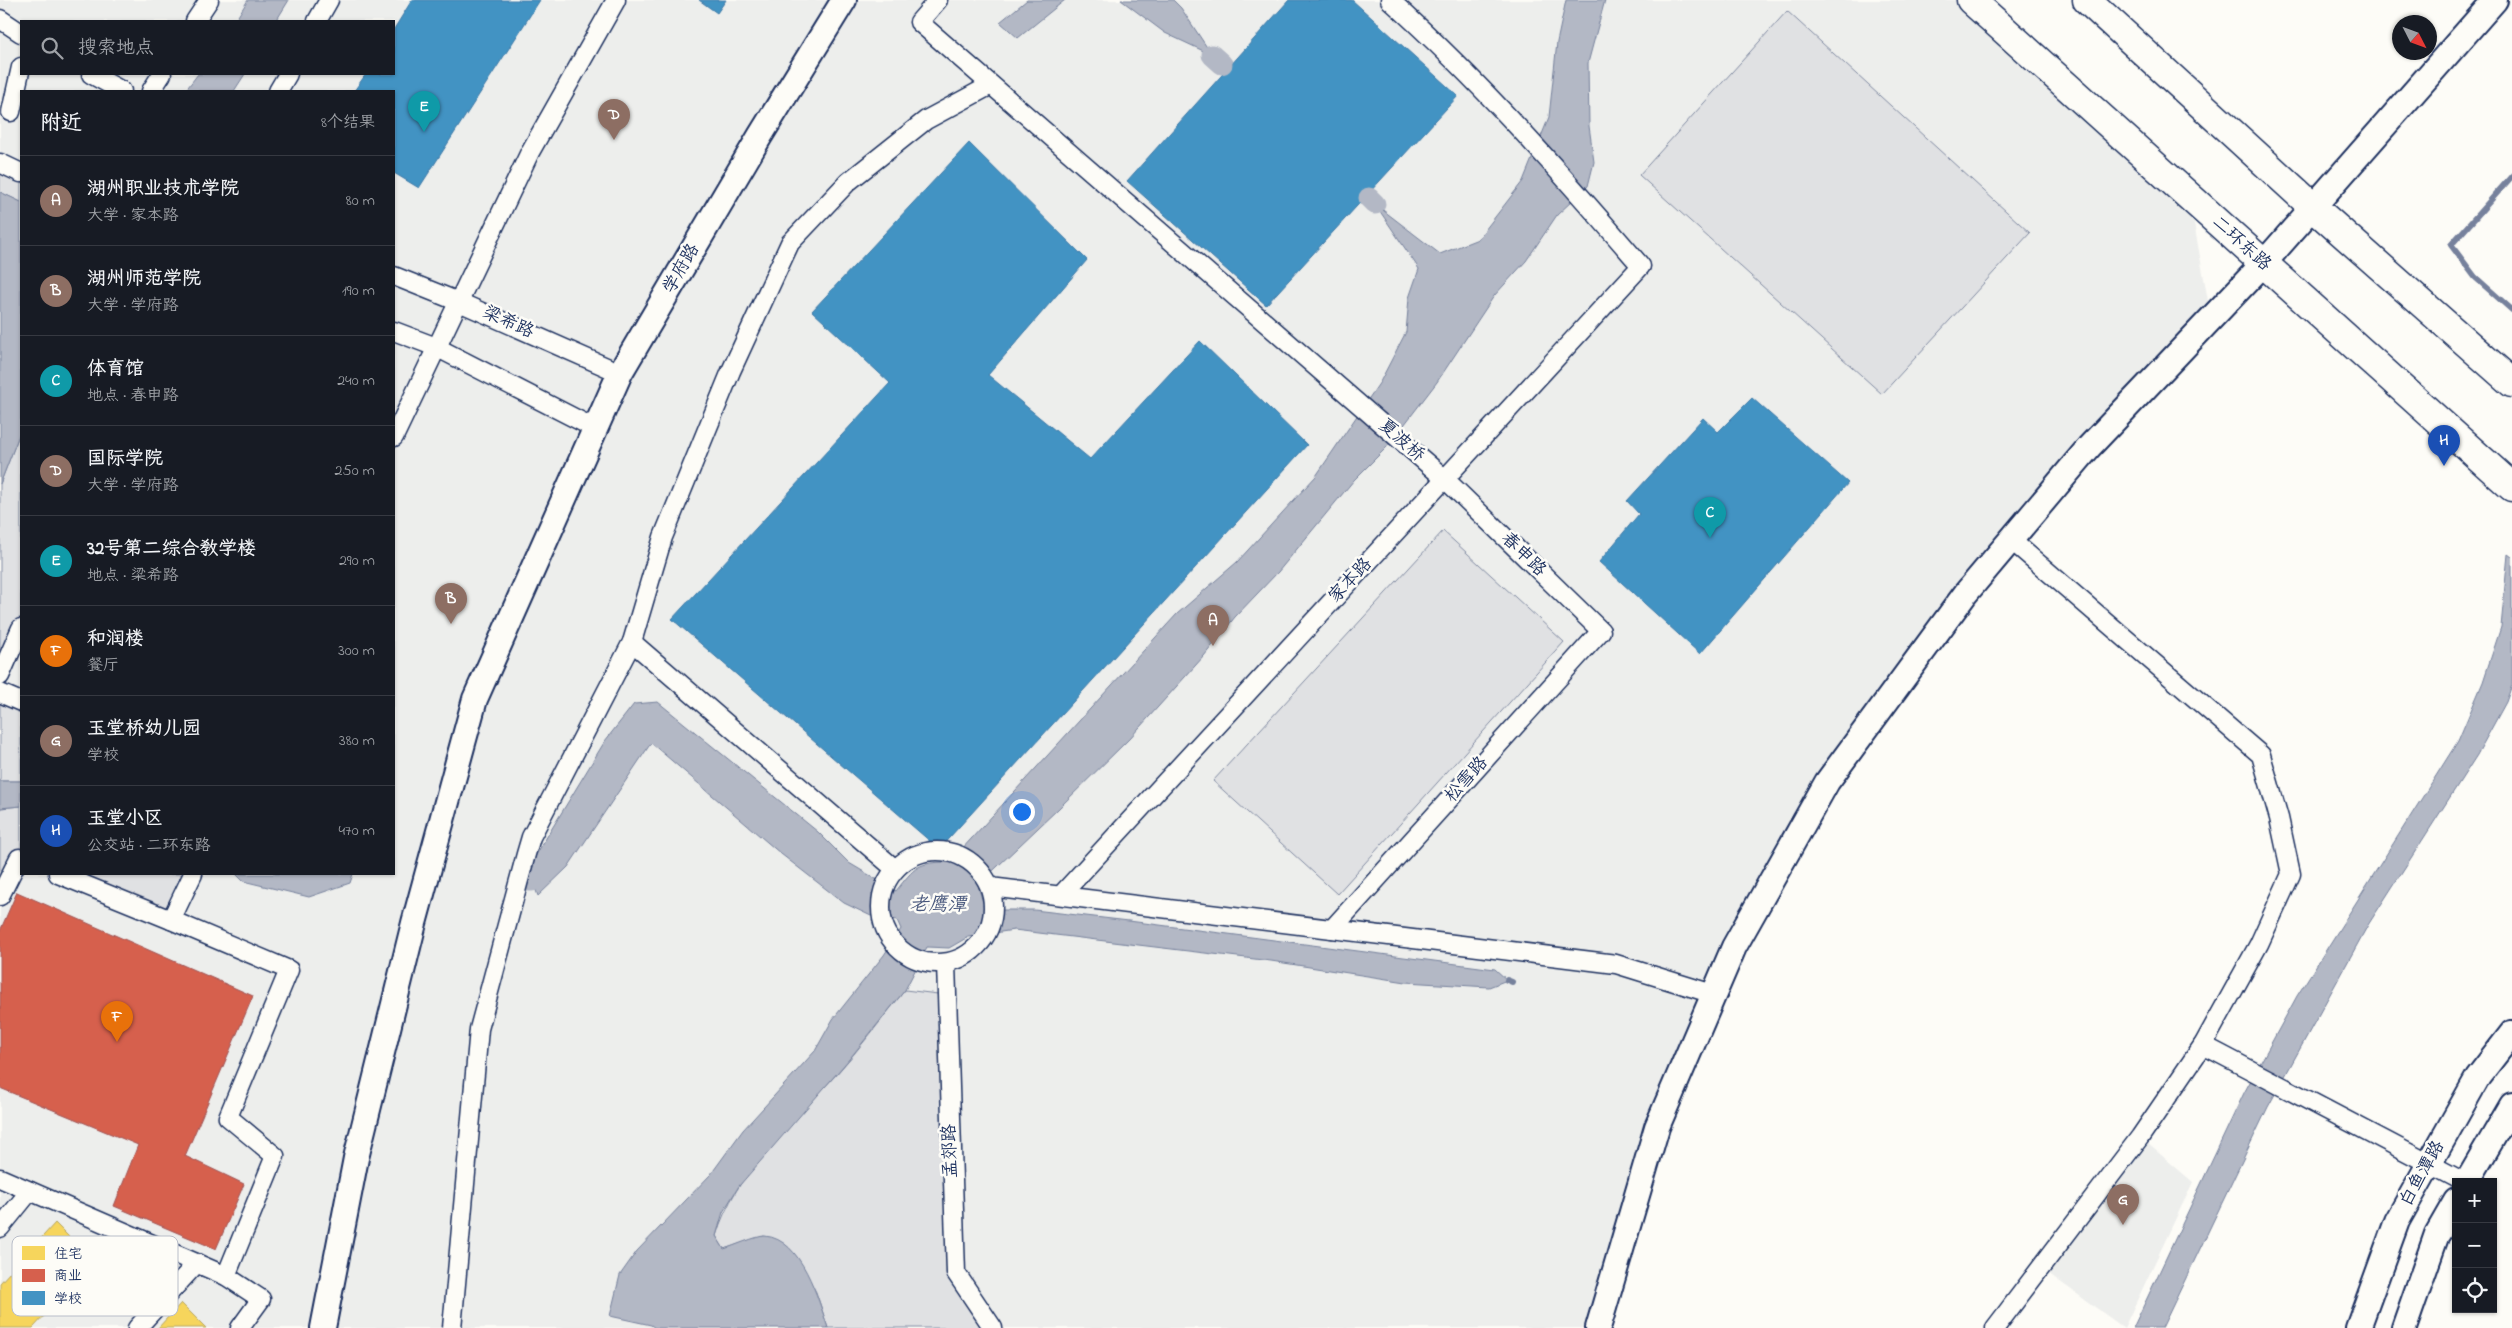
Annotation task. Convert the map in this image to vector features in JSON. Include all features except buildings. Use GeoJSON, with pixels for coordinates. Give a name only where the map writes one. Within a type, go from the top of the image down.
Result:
{"type":"FeatureCollection","features":[{"type":"Feature","properties":{"kind":"main road","name":"学府路"},"geometry":{"type":"LineString","coordinates":[[323,1328],[358,1149],[428,868],[475,699],[620,373],[760,136],[844,0]]}},
{"type":"Feature","properties":{"kind":"main road","name":"二环东路"},"geometry":{"type":"LineString","coordinates":[[1971,0],[2512,487]]}},
{"type":"Feature","properties":{"kind":"main road"},"geometry":{"type":"LineString","coordinates":[[2087,0],[2313,207],[2512,384]]}},
{"type":"Feature","properties":{"kind":"main road"},"geometry":{"type":"LineString","coordinates":[[1598,1328],[1657,1127],[1734,946],[1827,782],[1966,594],[2090,447],[2263,264],[2495,0]]}},
{"type":"Feature","properties":{"kind":"main road","name":"白鱼潭路"},"geometry":{"type":"LineString","coordinates":[[2358,1328],[2397,1221],[2478,1077],[2512,1033]]}},
{"type":"Feature","properties":{"kind":"main road"},"geometry":{"type":"LineString","coordinates":[[2467,1178],[2512,1105]]}},
{"type":"Feature","properties":{"kind":"main road"},"geometry":{"type":"LineString","coordinates":[[2404,1328],[2437,1234],[2452,1208]]}},
{"type":"Feature","properties":{"kind":"street"},"geometry":{"type":"LineString","coordinates":[[196,20],[209,0]]}},
{"type":"Feature","properties":{"kind":"street"},"geometry":{"type":"LineString","coordinates":[[318,20],[329,0]]}},
{"type":"Feature","properties":{"kind":"street"},"geometry":{"type":"LineString","coordinates":[[395,435],[530,152],[616,0]]}},
{"type":"Feature","properties":{"kind":"street","name":"夏波桥"},"geometry":{"type":"LineString","coordinates":[[938,0],[918,22],[1444,479]]}},
{"type":"Feature","properties":{"kind":"street","name":"家本路"},"geometry":{"type":"LineString","coordinates":[[1061,895],[1641,266],[1530,139],[1430,37],[1390,0]]}},
{"type":"Feature","properties":{"kind":"street"},"geometry":{"type":"LineString","coordinates":[[0,19],[20,32]]}},
{"type":"Feature","properties":{"kind":"street"},"geometry":{"type":"LineString","coordinates":[[11,112],[20,72]]}},
{"type":"Feature","properties":{"kind":"street"},"geometry":{"type":"LineString","coordinates":[[93,75],[120,90]]}},
{"type":"Feature","properties":{"kind":"street"},"geometry":{"type":"LineString","coordinates":[[152,90],[161,75]]}},
{"type":"Feature","properties":{"kind":"street"},"geometry":{"type":"LineString","coordinates":[[279,90],[287,75]]}},
{"type":"Feature","properties":{"kind":"street"},"geometry":{"type":"LineString","coordinates":[[452,1328],[461,1247],[479,1029],[532,837],[632,642],[663,537],[731,371],[790,243],[848,182],[926,120],[991,84]]}},
{"type":"Feature","properties":{"kind":"street"},"geometry":{"type":"LineString","coordinates":[[0,163],[20,173]]}},
{"type":"Feature","properties":{"kind":"street","name":"梁希路"},"geometry":{"type":"LineString","coordinates":[[395,276],[459,302],[620,373]]}},
{"type":"Feature","properties":{"kind":"street"},"geometry":{"type":"LineString","coordinates":[[395,330],[436,347],[594,428]]}},
{"type":"Feature","properties":{"kind":"street","name":"春申路"},"geometry":{"type":"LineString","coordinates":[[1444,479],[1601,631]]}},
{"type":"Feature","properties":{"kind":"street"},"geometry":{"type":"LineString","coordinates":[[1995,1328],[2140,1137],[2203,1044],[2259,944],[2291,874],[2279,818],[2261,755],[2011,540]]}},
{"type":"Feature","properties":{"kind":"street"},"geometry":{"type":"LineString","coordinates":[[0,676],[20,630]]}},
{"type":"Feature","properties":{"kind":"street","name":"松雪路"},"geometry":{"type":"LineString","coordinates":[[1332,929],[1601,631]]}},
{"type":"Feature","properties":{"kind":"street"},"geometry":{"type":"LineString","coordinates":[[632,642],[891,874]]}},
{"type":"Feature","properties":{"kind":"street"},"geometry":{"type":"LineString","coordinates":[[0,693],[20,702]]}},
{"type":"Feature","properties":{"kind":"street"},"geometry":{"type":"LineString","coordinates":[[928,851],[950,852],[966,858],[981,870],[990,890],[986,937],[969,953],[946,963],[923,961],[902,951],[886,928],[891,874],[910,857],[928,851]]}},
{"type":"Feature","properties":{"kind":"street"},"geometry":{"type":"LineString","coordinates":[[0,896],[20,858]]}},
{"type":"Feature","properties":{"kind":"street"},"geometry":{"type":"LineString","coordinates":[[60,875],[289,970],[228,1117],[275,1156],[226,1276]]}},
{"type":"Feature","properties":{"kind":"street"},"geometry":{"type":"LineString","coordinates":[[171,920],[194,875]]}},
{"type":"Feature","properties":{"kind":"street"},"geometry":{"type":"LineString","coordinates":[[990,890],[1061,895],[1616,964],[1713,994]]}},
{"type":"Feature","properties":{"kind":"street","name":"孟郊路"},"geometry":{"type":"LineString","coordinates":[[946,963],[956,1273],[993,1328]]}},
{"type":"Feature","properties":{"kind":"street"},"geometry":{"type":"LineString","coordinates":[[2203,1044],[2457,1178]]}},
{"type":"Feature","properties":{"kind":"street"},"geometry":{"type":"LineString","coordinates":[[0,1178],[134,1236]]}},
{"type":"Feature","properties":{"kind":"street"},"geometry":{"type":"LineString","coordinates":[[0,1228],[30,1191]]}},
{"type":"Feature","properties":{"kind":"street"},"geometry":{"type":"LineString","coordinates":[[178,1255],[226,1276],[260,1299],[240,1328]]}},
{"type":"Feature","properties":{"kind":"street"},"geometry":{"type":"LineString","coordinates":[[178,1284],[197,1263]]}},
{"type":"Feature","properties":{"kind":"street"},"geometry":{"type":"LineString","coordinates":[[137,1328],[148,1316]]}},
{"type":"Feature","properties":{"kind":"shaded area"},"geometry":{"type":"Polygon","coordinates":[[[0,0],[1971,0],[2189,196],[2211,317],[2089,447],[1827,782],[1657,1127],[1600,1328],[0,1328],[0,0]]]}},
{"type":"Feature","properties":{"kind":"shaded area"},"geometry":{"type":"Polygon","coordinates":[[[1787,11],[2030,233],[1882,394],[1639,175],[1787,11]]]}},
{"type":"Feature","properties":{"kind":"shaded area"},"geometry":{"type":"Polygon","coordinates":[[[0,163],[20,173],[20,202],[0,192],[0,163]]]}},
{"type":"Feature","properties":{"kind":"shaded area"},"geometry":{"type":"Polygon","coordinates":[[[20,433],[20,630],[0,676],[0,484],[20,433]]]}},
{"type":"Feature","properties":{"kind":"shaded area"},"geometry":{"type":"Polygon","coordinates":[[[1443,531],[1564,642],[1337,894],[1213,781],[1443,531]]]}},
{"type":"Feature","properties":{"kind":"shaded area"},"geometry":{"type":"Polygon","coordinates":[[[0,693],[20,702],[20,781],[0,781],[0,693]]]}},
{"type":"Feature","properties":{"kind":"shaded area"},"geometry":{"type":"Polygon","coordinates":[[[20,806],[20,861],[0,896],[0,808],[20,806]]]}},
{"type":"Feature","properties":{"kind":"shaded area"},"geometry":{"type":"Polygon","coordinates":[[[60,875],[193,875],[171,920],[60,875]]]}},
{"type":"Feature","properties":{"kind":"shaded area"},"geometry":{"type":"Polygon","coordinates":[[[905,990],[946,995],[956,1273],[993,1328],[828,1328],[816,1292],[797,1257],[764,1236],[724,1249],[716,1236],[736,1191],[750,1170],[783,1131],[835,1076],[905,990]]]}},
{"type":"Feature","properties":{"kind":"shaded area"},"geometry":{"type":"Polygon","coordinates":[[[2140,1137],[2193,1182],[2124,1328],[2041,1268],[2140,1137]]]}},
{"type":"Feature","properties":{"kind":"water"},"geometry":{"type":"Polygon","coordinates":[[[248,0],[289,0],[277,20],[236,20],[248,0]]]}},
{"type":"Feature","properties":{"kind":"water"},"geometry":{"type":"Polygon","coordinates":[[[1027,0],[1065,0],[1018,38],[1000,22],[1027,0]]]}},
{"type":"Feature","properties":{"kind":"water"},"geometry":{"type":"Polygon","coordinates":[[[1121,0],[1173,0],[1181,8],[1212,55],[1165,33],[1121,0]]]}},
{"type":"Feature","properties":{"kind":"water","name":"老鹰潭"},"geometry":{"type":"Polygon","coordinates":[[[1566,0],[1605,0],[1588,63],[1589,126],[1594,162],[1588,186],[1557,215],[1526,261],[1494,296],[1437,382],[1388,446],[1354,480],[1278,572],[1235,617],[1204,656],[1130,738],[978,885],[983,903],[1003,910],[1034,910],[1129,921],[1495,969],[1507,980],[1489,987],[1406,982],[1271,961],[1014,930],[968,937],[949,948],[927,947],[905,990],[851,1057],[739,1186],[723,1212],[716,1236],[724,1249],[761,1236],[778,1240],[789,1248],[807,1272],[828,1328],[655,1328],[651,1325],[610,1316],[620,1275],[637,1251],[711,1174],[743,1130],[815,1051],[833,1019],[884,955],[901,929],[897,920],[871,916],[844,903],[781,854],[651,743],[568,867],[538,896],[528,868],[605,741],[634,704],[658,702],[818,832],[849,863],[896,891],[913,871],[923,865],[950,862],[1177,614],[1237,562],[1316,476],[1380,382],[1406,332],[1409,298],[1419,269],[1375,204],[1440,254],[1478,239],[1523,181],[1549,117],[1557,42],[1566,0]]]}},
{"type":"Feature","properties":{"kind":"water"},"geometry":{"type":"Polygon","coordinates":[[[197,75],[244,75],[235,90],[186,90],[197,75]]]}},
{"type":"Feature","properties":{"kind":"water"},"geometry":{"type":"Polygon","coordinates":[[[0,192],[20,202],[20,433],[0,484],[0,192]]]}},
{"type":"Feature","properties":{"kind":"water"},"geometry":{"type":"Polygon","coordinates":[[[2508,554],[2512,557],[2512,685],[2506,702],[2477,755],[2368,925],[2268,1107],[2162,1328],[2133,1328],[2244,1093],[2297,996],[2458,741],[2483,682],[2501,627],[2508,554]]]}},
{"type":"Feature","properties":{"kind":"water"},"geometry":{"type":"Polygon","coordinates":[[[0,781],[20,781],[20,806],[0,808],[0,781]]]}},
{"type":"Feature","properties":{"kind":"water"},"geometry":{"type":"Polygon","coordinates":[[[237,875],[353,875],[350,883],[309,897],[243,881],[237,875]]]}},
{"type":"Feature","properties":{"kind":"waterway"},"geometry":{"type":"LineString","coordinates":[[1212,55],[1222,64]]}},
{"type":"Feature","properties":{"kind":"waterway"},"geometry":{"type":"LineString","coordinates":[[2512,176],[2451,245],[2475,277],[2512,310]]}},
{"type":"Feature","properties":{"kind":"waterway"},"geometry":{"type":"LineString","coordinates":[[1369,198],[1375,204]]}},
{"type":"Feature","properties":{"kind":"waterway"},"geometry":{"type":"LineString","coordinates":[[1507,980],[1512,982]]}},
{"type":"Feature","properties":{"kind":"place","name":"32号第二综合教学楼"},"geometry":{"type":"Point","coordinates":[424,132]}},
{"type":"Feature","properties":{"kind":"place","name":"国际学院"},"geometry":{"type":"Point","coordinates":[614,140]}},
{"type":"Feature","properties":{"kind":"place","name":"玉堂小区"},"geometry":{"type":"Point","coordinates":[2444,466]}},
{"type":"Feature","properties":{"kind":"place","name":"体育馆"},"geometry":{"type":"Point","coordinates":[1710,538]}},
{"type":"Feature","properties":{"kind":"place","name":"湖州师范学院"},"geometry":{"type":"Point","coordinates":[451,624]}},
{"type":"Feature","properties":{"kind":"place","name":"湖州职业技术学院"},"geometry":{"type":"Point","coordinates":[1213,646]}},
{"type":"Feature","properties":{"kind":"place","name":"和润楼"},"geometry":{"type":"Point","coordinates":[117,1042]}},
{"type":"Feature","properties":{"kind":"place","name":"玉堂桥幼儿园"},"geometry":{"type":"Point","coordinates":[2123,1225]}}]}
